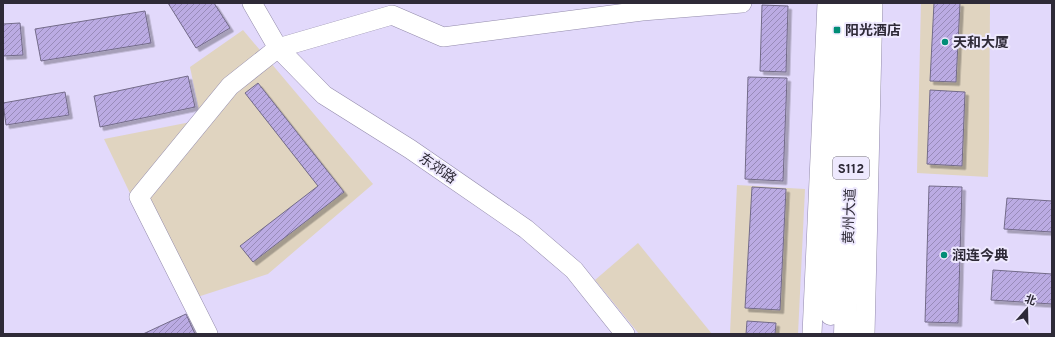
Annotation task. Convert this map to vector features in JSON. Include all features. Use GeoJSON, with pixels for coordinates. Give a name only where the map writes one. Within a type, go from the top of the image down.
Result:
{"type":"FeatureCollection","features":[{"type":"Feature","properties":{"kind":"main road","name":"黄州大道"},"geometry":{"type":"LineString","coordinates":[[830,334],[839,3]]}},
{"type":"Feature","properties":{"kind":"main road","name":"黄州大道"},"geometry":{"type":"LineString","coordinates":[[845,334],[856,3]]}},
{"type":"Feature","properties":{"kind":"street","name":"东郊路"},"geometry":{"type":"LineString","coordinates":[[252,3],[278,48],[324,95],[410,148],[526,229],[574,270],[625,334]]}},
{"type":"Feature","properties":{"kind":"street"},"geometry":{"type":"LineString","coordinates":[[208,334],[139,197],[230,86],[278,48],[392,15],[443,37],[642,11],[742,3]]}},
{"type":"Feature","properties":{"kind":"street"},"geometry":{"type":"LineString","coordinates":[[812,334],[827,3]]}},
{"type":"Feature","properties":{"kind":"street"},"geometry":{"type":"LineString","coordinates":[[865,334],[873,3]]}},
{"type":"Feature","properties":{"kind":"shaded area"},"geometry":{"type":"Polygon","coordinates":[[[921,3],[990,3],[988,177],[917,173],[921,3]]]}},
{"type":"Feature","properties":{"kind":"shaded area"},"geometry":{"type":"Polygon","coordinates":[[[243,30],[373,184],[268,274],[182,302],[104,139],[201,120],[190,67],[243,30]]]}},
{"type":"Feature","properties":{"kind":"shaded area"},"geometry":{"type":"Polygon","coordinates":[[[737,185],[805,189],[798,334],[730,334],[737,185]]]}},
{"type":"Feature","properties":{"kind":"shaded area"},"geometry":{"type":"Polygon","coordinates":[[[638,243],[712,334],[639,334],[595,280],[638,243]]]}},
{"type":"Feature","properties":{"kind":"building"},"geometry":{"type":"Polygon","coordinates":[[[168,3],[214,3],[230,28],[196,48],[168,3]]]}},
{"type":"Feature","properties":{"kind":"building","name":"天和大厦"},"geometry":{"type":"Polygon","coordinates":[[[934,3],[960,3],[956,82],[930,81],[934,3]]]}},
{"type":"Feature","properties":{"kind":"building"},"geometry":{"type":"Polygon","coordinates":[[[762,5],[788,6],[786,72],[760,71],[762,5]]]}},
{"type":"Feature","properties":{"kind":"building"},"geometry":{"type":"Polygon","coordinates":[[[145,11],[151,43],[41,61],[35,29],[145,11]]]}},
{"type":"Feature","properties":{"kind":"building"},"geometry":{"type":"Polygon","coordinates":[[[20,23],[23,55],[3,56],[3,24],[20,23]]]}},
{"type":"Feature","properties":{"kind":"building"},"geometry":{"type":"Polygon","coordinates":[[[188,76],[195,107],[100,127],[94,96],[188,76]]]}},
{"type":"Feature","properties":{"kind":"building"},"geometry":{"type":"Polygon","coordinates":[[[748,77],[787,78],[783,181],[745,179],[748,77]]]}},
{"type":"Feature","properties":{"kind":"building"},"geometry":{"type":"Polygon","coordinates":[[[258,83],[344,192],[253,262],[240,246],[318,186],[245,93],[258,83]]]}},
{"type":"Feature","properties":{"kind":"building"},"geometry":{"type":"Polygon","coordinates":[[[930,90],[965,92],[962,166],[927,164],[930,90]]]}},
{"type":"Feature","properties":{"kind":"building"},"geometry":{"type":"Polygon","coordinates":[[[65,92],[69,115],[6,125],[3,103],[65,92]]]}},
{"type":"Feature","properties":{"kind":"building","name":"润连今典"},"geometry":{"type":"Polygon","coordinates":[[[929,186],[962,187],[958,323],[925,322],[929,186]]]}},
{"type":"Feature","properties":{"kind":"building"},"geometry":{"type":"Polygon","coordinates":[[[752,187],[786,189],[780,310],[745,308],[752,187]]]}},
{"type":"Feature","properties":{"kind":"building"},"geometry":{"type":"Polygon","coordinates":[[[1007,198],[1052,201],[1052,232],[1004,229],[1007,198]]]}},
{"type":"Feature","properties":{"kind":"building"},"geometry":{"type":"Polygon","coordinates":[[[993,270],[1052,274],[1052,304],[991,300],[993,270]]]}},
{"type":"Feature","properties":{"kind":"building"},"geometry":{"type":"Polygon","coordinates":[[[186,314],[195,334],[143,334],[186,314]]]}},
{"type":"Feature","properties":{"kind":"building"},"geometry":{"type":"Polygon","coordinates":[[[747,321],[776,323],[775,334],[746,334],[747,321]]]}},
{"type":"Feature","properties":{"kind":"place","name":"阳光酒店"},"geometry":{"type":"Point","coordinates":[837,30]}},
{"type":"Feature","properties":{"kind":"place","name":"天和大厦"},"geometry":{"type":"Point","coordinates":[945,42]}},
{"type":"Feature","properties":{"kind":"place","name":"润连今典"},"geometry":{"type":"Point","coordinates":[944,255]}}]}
